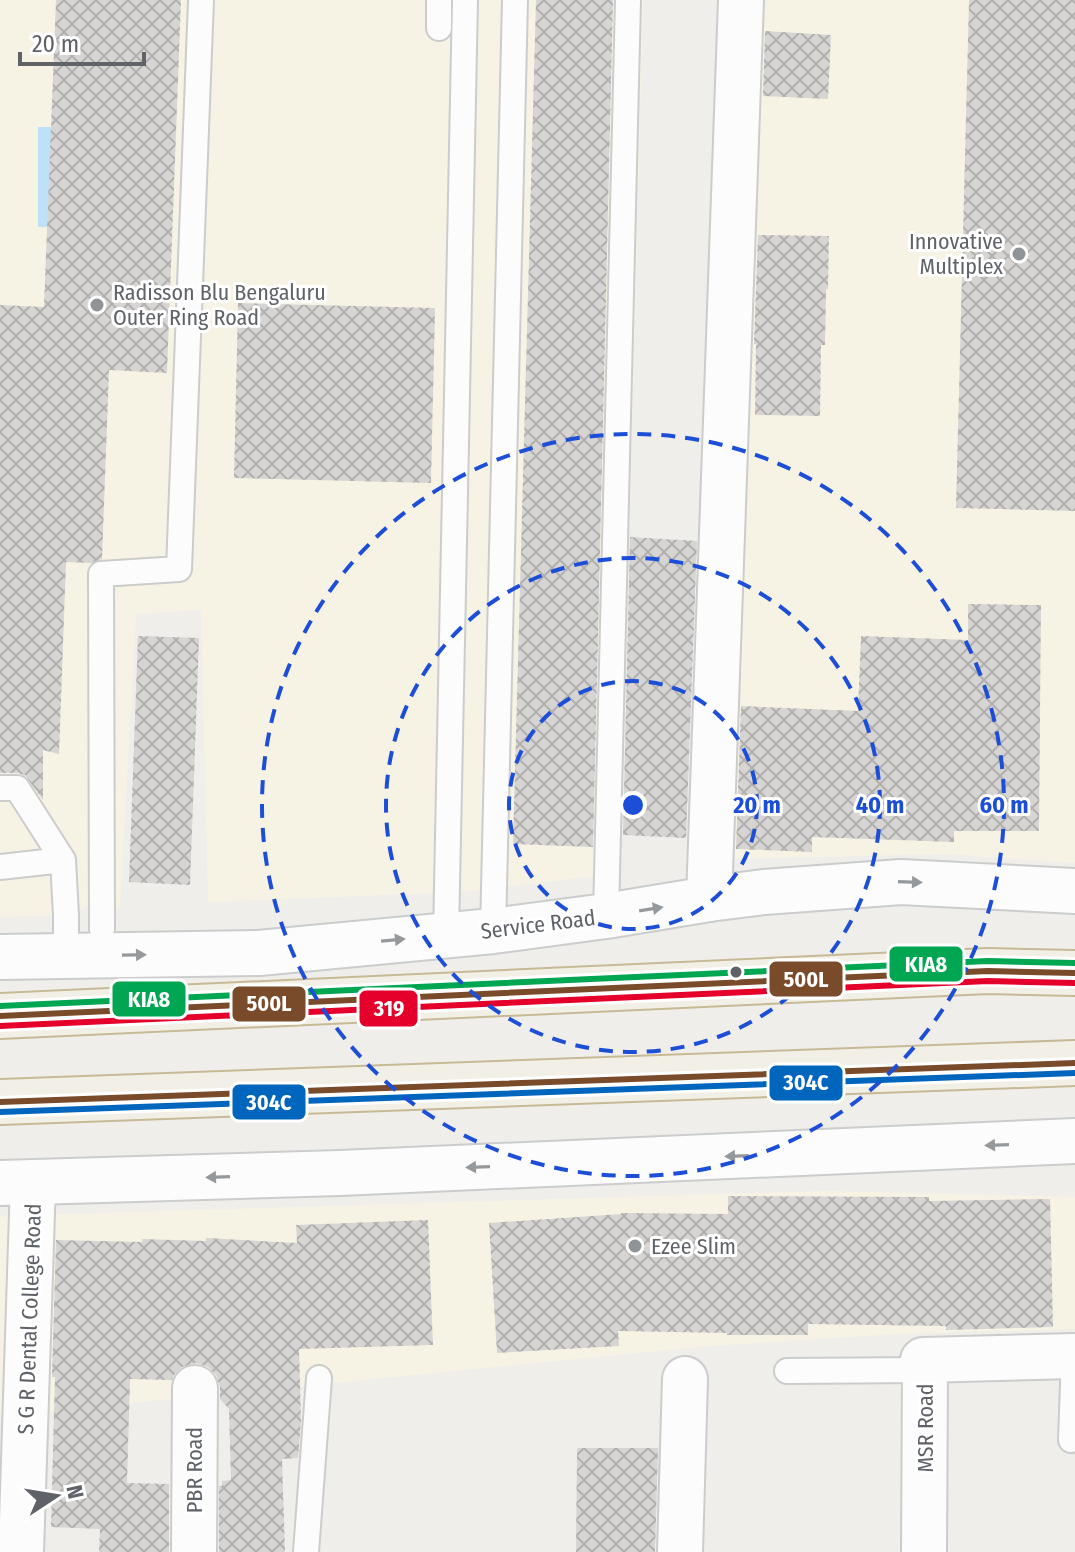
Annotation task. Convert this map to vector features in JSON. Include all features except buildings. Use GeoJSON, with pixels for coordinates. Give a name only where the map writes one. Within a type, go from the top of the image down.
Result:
{"type":"FeatureCollection","features":[{"type":"Feature","properties":{"kind":"highway"},"geometry":{"type":"LineString","coordinates":[[0,1016],[988,971],[1075,973]]}},
{"type":"Feature","properties":{"kind":"highway"},"geometry":{"type":"LineString","coordinates":[[0,1102],[1075,1063]]}},
{"type":"Feature","properties":{"kind":"street"},"geometry":{"type":"LineString","coordinates":[[709,899],[741,0]]}},
{"type":"Feature","properties":{"kind":"street","name":"Service Road"},"geometry":{"type":"LineString","coordinates":[[0,957],[259,953],[493,931],[764,892],[901,882],[1075,891]]}},
{"type":"Feature","properties":{"kind":"street"},"geometry":{"type":"LineString","coordinates":[[16,1182],[371,1172],[1075,1141]]}},
{"type":"Feature","properties":{"kind":"street","name":"S G R Dental College Road"},"geometry":{"type":"LineString","coordinates":[[16,1182],[21,1552]]}},
{"type":"Feature","properties":{"kind":"street","name":"MSR Road"},"geometry":{"type":"LineString","coordinates":[[924,1552],[923,1360],[1074,1356]]}},
{"type":"Feature","properties":{"kind":"street"},"geometry":{"type":"LineString","coordinates":[[680,1552],[685,1379]]}},
{"type":"Feature","properties":{"kind":"street","name":"PBR Road"},"geometry":{"type":"LineString","coordinates":[[194,1552],[195,1388]]}},
{"type":"Feature","properties":{"kind":"lane"},"geometry":{"type":"LineString","coordinates":[[102,929],[101,574],[179,569],[201,0]]}},
{"type":"Feature","properties":{"kind":"lane"},"geometry":{"type":"LineString","coordinates":[[439,0],[439,28]]}},
{"type":"Feature","properties":{"kind":"lane"},"geometry":{"type":"LineString","coordinates":[[446,935],[465,0]]}},
{"type":"Feature","properties":{"kind":"lane"},"geometry":{"type":"LineString","coordinates":[[493,931],[515,0]]}},
{"type":"Feature","properties":{"kind":"lane"},"geometry":{"type":"LineString","coordinates":[[606,916],[628,0]]}},
{"type":"Feature","properties":{"kind":"lane"},"geometry":{"type":"LineString","coordinates":[[0,788],[17,788],[63,860],[66,956]]}},
{"type":"Feature","properties":{"kind":"lane"},"geometry":{"type":"LineString","coordinates":[[0,867],[63,860]]}},
{"type":"Feature","properties":{"kind":"lane"},"geometry":{"type":"LineString","coordinates":[[1071,1440],[1074,1356]]}},
{"type":"Feature","properties":{"kind":"lane"},"geometry":{"type":"LineString","coordinates":[[787,1371],[925,1370]]}},
{"type":"Feature","properties":{"kind":"lane"},"geometry":{"type":"LineString","coordinates":[[306,1552],[319,1378]]}},
{"type":"Feature","properties":{"kind":"shaded area"},"geometry":{"type":"Polygon","coordinates":[[[0,0],[643,0],[621,873],[462,892],[208,902],[201,610],[136,614],[120,908],[102,900],[66,915],[0,917],[0,0]]]}},
{"type":"Feature","properties":{"kind":"shaded area"},"geometry":{"type":"Polygon","coordinates":[[[758,0],[1075,0],[1075,863],[947,854],[725,859],[758,0]]]}},
{"type":"Feature","properties":{"kind":"shaded area"},"geometry":{"type":"Polygon","coordinates":[[[824,1191],[1075,1197],[1075,1329],[896,1334],[708,1346],[0,1414],[0,1216],[824,1191]]]}},
{"type":"Feature","properties":{"kind":"water"},"geometry":{"type":"Polygon","coordinates":[[[38,127],[89,127],[89,228],[38,227],[38,127]]]}},
{"type":"Feature","properties":{"kind":"transit line","name":"KIA8"},"geometry":{"type":"LineString","coordinates":[[0,1006],[988,961],[1075,963]]}},
{"type":"Feature","properties":{"kind":"transit line","name":"500L"},"geometry":{"type":"LineString","coordinates":[[0,1016],[988,971],[1075,973]]}},
{"type":"Feature","properties":{"kind":"transit line","name":"319"},"geometry":{"type":"LineString","coordinates":[[0,1026],[988,981],[1075,983]]}},
{"type":"Feature","properties":{"kind":"transit line","name":"500L"},"geometry":{"type":"LineString","coordinates":[[0,1102],[1075,1063]]}},
{"type":"Feature","properties":{"kind":"transit line","name":"304C"},"geometry":{"type":"LineString","coordinates":[[0,1112],[1075,1073]]}},
{"type":"Feature","properties":{"kind":"place","name":"Innovative Multiplex"},"geometry":{"type":"Point","coordinates":[1019,254]}},
{"type":"Feature","properties":{"kind":"place","name":"Radisson Blu Bengaluru Outer Ring Road"},"geometry":{"type":"Point","coordinates":[97,305]}},
{"type":"Feature","properties":{"kind":"place","name":"Ezee Slim"},"geometry":{"type":"Point","coordinates":[635,1246]}}]}
